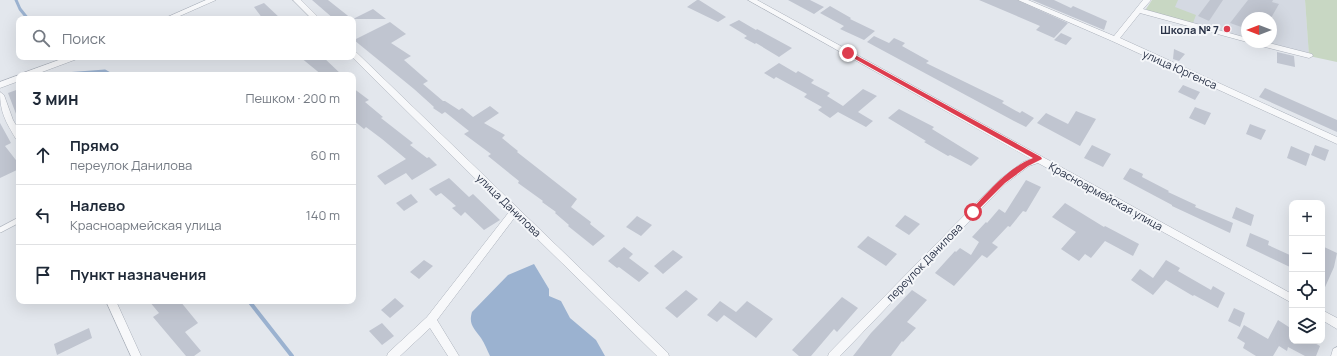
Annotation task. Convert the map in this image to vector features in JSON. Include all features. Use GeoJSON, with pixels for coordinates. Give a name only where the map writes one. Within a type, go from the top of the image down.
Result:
{"type":"FeatureCollection","features":[{"type":"Feature","properties":{"kind":"street"},"geometry":{"type":"LineString","coordinates":[[174,16],[212,0]]}},
{"type":"Feature","properties":{"kind":"street"},"geometry":{"type":"LineString","coordinates":[[297,0],[313,16]]}},
{"type":"Feature","properties":{"kind":"street","name":"Красноармейская улица"},"geometry":{"type":"LineString","coordinates":[[752,0],[1289,297]]}},
{"type":"Feature","properties":{"kind":"street","name":"улица Юргенса"},"geometry":{"type":"LineString","coordinates":[[1022,0],[1337,141]]}},
{"type":"Feature","properties":{"kind":"street"},"geometry":{"type":"LineString","coordinates":[[1114,40],[1147,0]]}},
{"type":"Feature","properties":{"kind":"street"},"geometry":{"type":"LineString","coordinates":[[1139,10],[1241,38]]}},
{"type":"Feature","properties":{"kind":"street"},"geometry":{"type":"LineString","coordinates":[[1277,48],[1309,56]]}},
{"type":"Feature","properties":{"kind":"street","name":"улица Данилова"},"geometry":{"type":"LineString","coordinates":[[356,57],[664,356]]}},
{"type":"Feature","properties":{"kind":"street"},"geometry":{"type":"LineString","coordinates":[[34,72],[66,60]]}},
{"type":"Feature","properties":{"kind":"street"},"geometry":{"type":"LineString","coordinates":[[0,85],[16,79]]}},
{"type":"Feature","properties":{"kind":"street"},"geometry":{"type":"LineString","coordinates":[[0,95],[16,131]]}},
{"type":"Feature","properties":{"kind":"street","name":"переулок Данилова"},"geometry":{"type":"LineString","coordinates":[[833,356],[1002,182],[1026,164],[1039,159]]}},
{"type":"Feature","properties":{"kind":"street"},"geometry":{"type":"LineString","coordinates":[[392,356],[431,320],[514,211]]}},
{"type":"Feature","properties":{"kind":"street"},"geometry":{"type":"LineString","coordinates":[[112,304],[136,356]]}},
{"type":"Feature","properties":{"kind":"street"},"geometry":{"type":"LineString","coordinates":[[1325,317],[1337,324]]}},
{"type":"Feature","properties":{"kind":"street"},"geometry":{"type":"LineString","coordinates":[[431,320],[454,356]]}},
{"type":"Feature","properties":{"kind":"street"},"geometry":{"type":"LineString","coordinates":[[1336,356],[1337,352]]}},
{"type":"Feature","properties":{"kind":"lane"},"geometry":{"type":"LineString","coordinates":[[0,230],[16,222]]}},
{"type":"Feature","properties":{"kind":"shaded area","name":"Школа № 7"},"geometry":{"type":"Polygon","coordinates":[[[1156,0],[1305,0],[1309,56],[1277,48],[1277,12],[1241,12],[1241,38],[1147,13],[1156,0]]]}},
{"type":"Feature","properties":{"kind":"green space"},"geometry":{"type":"Polygon","coordinates":[[[1152,0],[1178,0],[1175,7],[1196,15],[1193,23],[1148,11],[1146,9],[1152,0]]]}},
{"type":"Feature","properties":{"kind":"green space"},"geometry":{"type":"Polygon","coordinates":[[[1305,0],[1337,0],[1337,62],[1309,56],[1305,0]]]}},
{"type":"Feature","properties":{"kind":"water"},"geometry":{"type":"Polygon","coordinates":[[[534,264],[549,289],[549,296],[561,301],[570,318],[596,340],[605,356],[490,356],[482,340],[474,329],[471,320],[472,312],[508,275],[534,264]]]}},
{"type":"Feature","properties":{"kind":"building"},"geometry":{"type":"Polygon","coordinates":[[[312,0],[328,0],[348,16],[331,16],[312,0]]]}},
{"type":"Feature","properties":{"kind":"building"},"geometry":{"type":"Polygon","coordinates":[[[697,0],[726,17],[718,22],[687,7],[697,0]]]}},
{"type":"Feature","properties":{"kind":"building"},"geometry":{"type":"Polygon","coordinates":[[[788,0],[810,0],[824,7],[814,14],[788,0]]]}},
{"type":"Feature","properties":{"kind":"building"},"geometry":{"type":"Polygon","coordinates":[[[979,0],[1017,0],[1068,23],[1054,38],[1036,30],[1040,26],[979,0]]]}},
{"type":"Feature","properties":{"kind":"building"},"geometry":{"type":"Polygon","coordinates":[[[1032,0],[1054,0],[1071,8],[1073,6],[1107,21],[1104,30],[1032,0]]]}},
{"type":"Feature","properties":{"kind":"building"},"geometry":{"type":"Polygon","coordinates":[[[1210,0],[1223,0],[1209,21],[1198,16],[1210,0]]]}},
{"type":"Feature","properties":{"kind":"building"},"geometry":{"type":"Polygon","coordinates":[[[1248,0],[1273,0],[1272,2],[1279,4],[1274,12],[1241,12],[1241,27],[1230,23],[1248,0]]]}},
{"type":"Feature","properties":{"kind":"building"},"geometry":{"type":"Polygon","coordinates":[[[264,3],[278,16],[261,16],[254,7],[264,3]]]}},
{"type":"Feature","properties":{"kind":"building"},"geometry":{"type":"Polygon","coordinates":[[[830,6],[851,18],[850,19],[875,31],[864,40],[840,29],[844,26],[820,13],[830,6]]]}},
{"type":"Feature","properties":{"kind":"building"},"geometry":{"type":"Polygon","coordinates":[[[373,9],[386,19],[356,19],[356,18],[373,9]]]}},
{"type":"Feature","properties":{"kind":"building"},"geometry":{"type":"Polygon","coordinates":[[[739,20],[792,48],[779,57],[756,43],[755,44],[744,38],[747,36],[729,25],[739,20]]]}},
{"type":"Feature","properties":{"kind":"building"},"geometry":{"type":"Polygon","coordinates":[[[390,22],[406,34],[391,43],[411,56],[404,60],[428,81],[423,84],[443,101],[459,110],[462,108],[473,117],[490,106],[499,113],[484,123],[505,135],[502,138],[518,151],[517,152],[577,199],[571,207],[591,222],[590,224],[605,236],[593,246],[568,226],[569,225],[555,213],[556,212],[518,183],[519,181],[488,156],[491,154],[464,134],[469,131],[445,112],[442,114],[433,108],[434,107],[414,89],[356,42],[356,39],[390,22]]]}},
{"type":"Feature","properties":{"kind":"building"},"geometry":{"type":"Polygon","coordinates":[[[1061,33],[1072,38],[1066,45],[1054,40],[1061,33]]]}},
{"type":"Feature","properties":{"kind":"building"},"geometry":{"type":"Polygon","coordinates":[[[874,36],[889,43],[894,38],[905,43],[902,46],[929,61],[926,63],[1004,101],[1002,103],[1020,113],[1022,111],[1034,118],[1026,127],[1014,121],[867,42],[874,36]]]}},
{"type":"Feature","properties":{"kind":"building"},"geometry":{"type":"Polygon","coordinates":[[[1174,49],[1185,54],[1179,61],[1173,59],[1174,49]]]}},
{"type":"Feature","properties":{"kind":"building"},"geometry":{"type":"Polygon","coordinates":[[[1277,52],[1294,56],[1295,67],[1277,63],[1277,52]]]}},
{"type":"Feature","properties":{"kind":"building"},"geometry":{"type":"Polygon","coordinates":[[[304,60],[326,60],[339,72],[318,72],[304,60]]]}},
{"type":"Feature","properties":{"kind":"building"},"geometry":{"type":"Polygon","coordinates":[[[779,63],[796,73],[798,71],[814,80],[811,83],[830,93],[827,96],[843,106],[863,89],[877,96],[858,112],[873,121],[866,127],[838,112],[830,118],[818,110],[822,107],[804,97],[807,94],[776,77],[774,79],[764,73],[779,63]]]}},
{"type":"Feature","properties":{"kind":"building"},"geometry":{"type":"Polygon","coordinates":[[[1183,85],[1200,92],[1195,100],[1178,92],[1183,85]]]}},
{"type":"Feature","properties":{"kind":"building"},"geometry":{"type":"Polygon","coordinates":[[[1265,88],[1337,120],[1337,132],[1259,97],[1265,88]]]}},
{"type":"Feature","properties":{"kind":"building"},"geometry":{"type":"Polygon","coordinates":[[[16,90],[16,114],[8,93],[16,90]]]}},
{"type":"Feature","properties":{"kind":"building"},"geometry":{"type":"Polygon","coordinates":[[[356,90],[369,100],[365,102],[383,117],[381,118],[413,143],[410,145],[427,158],[429,157],[437,165],[412,180],[406,173],[385,185],[377,176],[406,159],[366,127],[364,129],[356,122],[356,90]]]}},
{"type":"Feature","properties":{"kind":"building"},"geometry":{"type":"Polygon","coordinates":[[[1195,107],[1211,113],[1205,125],[1189,118],[1195,107]]]}},
{"type":"Feature","properties":{"kind":"building"},"geometry":{"type":"Polygon","coordinates":[[[899,109],[934,127],[932,129],[979,158],[971,166],[950,155],[948,156],[924,142],[926,141],[888,118],[899,109]]]}},
{"type":"Feature","properties":{"kind":"building"},"geometry":{"type":"Polygon","coordinates":[[[1076,111],[1096,119],[1080,146],[1037,123],[1046,113],[1068,124],[1076,111]]]}},
{"type":"Feature","properties":{"kind":"building"},"geometry":{"type":"Polygon","coordinates":[[[0,123],[11,143],[5,146],[16,160],[16,170],[0,178],[0,123]]]}},
{"type":"Feature","properties":{"kind":"building"},"geometry":{"type":"Polygon","coordinates":[[[1250,124],[1266,130],[1261,140],[1246,134],[1250,124]]]}},
{"type":"Feature","properties":{"kind":"building"},"geometry":{"type":"Polygon","coordinates":[[[1092,145],[1111,154],[1103,167],[1084,158],[1092,145]]]}},
{"type":"Feature","properties":{"kind":"building"},"geometry":{"type":"Polygon","coordinates":[[[1315,145],[1329,150],[1325,161],[1311,155],[1315,145]]]}},
{"type":"Feature","properties":{"kind":"building"},"geometry":{"type":"Polygon","coordinates":[[[1291,146],[1310,154],[1306,166],[1287,158],[1291,146]]]}},
{"type":"Feature","properties":{"kind":"building"},"geometry":{"type":"Polygon","coordinates":[[[1130,168],[1143,174],[1142,177],[1169,191],[1168,192],[1196,205],[1195,207],[1233,223],[1230,233],[1172,206],[1123,179],[1130,168]]]}},
{"type":"Feature","properties":{"kind":"building"},"geometry":{"type":"Polygon","coordinates":[[[449,178],[469,197],[473,194],[500,220],[484,230],[465,212],[461,216],[452,208],[456,206],[441,193],[436,196],[429,189],[449,178]]]}},
{"type":"Feature","properties":{"kind":"building"},"geometry":{"type":"Polygon","coordinates":[[[1026,180],[1041,187],[1026,212],[1023,211],[1010,227],[1008,226],[992,243],[998,247],[987,258],[982,255],[954,286],[935,273],[955,251],[956,252],[960,248],[971,255],[979,242],[972,237],[999,209],[1005,213],[1026,180]]]}},
{"type":"Feature","properties":{"kind":"building"},"geometry":{"type":"Polygon","coordinates":[[[411,194],[418,202],[404,211],[396,203],[411,194]]]}},
{"type":"Feature","properties":{"kind":"building"},"geometry":{"type":"Polygon","coordinates":[[[1065,203],[1104,227],[1105,226],[1139,244],[1133,256],[1105,241],[1091,258],[1085,254],[1079,261],[1061,249],[1076,232],[1052,217],[1065,203]]]}},
{"type":"Feature","properties":{"kind":"building"},"geometry":{"type":"Polygon","coordinates":[[[1236,207],[1254,215],[1251,226],[1232,218],[1236,207]]]}},
{"type":"Feature","properties":{"kind":"building"},"geometry":{"type":"Polygon","coordinates":[[[905,215],[920,224],[909,235],[895,226],[905,215]]]}},
{"type":"Feature","properties":{"kind":"building"},"geometry":{"type":"Polygon","coordinates":[[[637,216],[652,225],[641,236],[626,227],[637,216]]]}},
{"type":"Feature","properties":{"kind":"building"},"geometry":{"type":"Polygon","coordinates":[[[1250,233],[1269,241],[1268,245],[1289,255],[1289,267],[1246,246],[1250,233]]]}},
{"type":"Feature","properties":{"kind":"building"},"geometry":{"type":"Polygon","coordinates":[[[868,236],[897,254],[886,266],[857,247],[868,236]]]}},
{"type":"Feature","properties":{"kind":"building"},"geometry":{"type":"Polygon","coordinates":[[[624,247],[633,254],[629,258],[649,273],[639,282],[619,267],[617,268],[608,261],[624,247]]]}},
{"type":"Feature","properties":{"kind":"building"},"geometry":{"type":"Polygon","coordinates":[[[1325,247],[1337,253],[1334,267],[1325,287],[1325,247]]]}},
{"type":"Feature","properties":{"kind":"building"},"geometry":{"type":"Polygon","coordinates":[[[673,250],[683,257],[663,274],[654,266],[673,250]]]}},
{"type":"Feature","properties":{"kind":"building"},"geometry":{"type":"Polygon","coordinates":[[[424,260],[433,266],[419,279],[410,272],[424,260]]]}},
{"type":"Feature","properties":{"kind":"building"},"geometry":{"type":"Polygon","coordinates":[[[1166,260],[1180,268],[1178,271],[1211,290],[1213,286],[1225,293],[1218,308],[1194,295],[1193,296],[1166,280],[1153,295],[1131,280],[1140,269],[1153,278],[1166,260]]]}},
{"type":"Feature","properties":{"kind":"building"},"geometry":{"type":"Polygon","coordinates":[[[686,290],[698,299],[677,318],[665,308],[686,290]]]}},
{"type":"Feature","properties":{"kind":"building"},"geometry":{"type":"Polygon","coordinates":[[[912,290],[927,300],[907,322],[916,328],[903,342],[902,341],[891,356],[853,356],[871,333],[912,290]]]}},
{"type":"Feature","properties":{"kind":"building"},"geometry":{"type":"Polygon","coordinates":[[[842,297],[858,308],[837,332],[834,329],[811,356],[799,356],[792,350],[842,297]]]}},
{"type":"Feature","properties":{"kind":"building"},"geometry":{"type":"Polygon","coordinates":[[[395,298],[404,306],[390,318],[381,310],[395,298]]]}},
{"type":"Feature","properties":{"kind":"building"},"geometry":{"type":"Polygon","coordinates":[[[720,301],[736,312],[747,301],[773,319],[756,338],[724,315],[717,322],[707,315],[720,301]]]}},
{"type":"Feature","properties":{"kind":"building"},"geometry":{"type":"Polygon","coordinates":[[[152,304],[182,304],[198,323],[185,332],[201,351],[194,356],[186,356],[153,317],[159,313],[152,304]]]}},
{"type":"Feature","properties":{"kind":"building"},"geometry":{"type":"Polygon","coordinates":[[[1234,308],[1245,313],[1240,327],[1228,321],[1234,308]]]}},
{"type":"Feature","properties":{"kind":"building"},"geometry":{"type":"Polygon","coordinates":[[[1278,320],[1289,327],[1289,344],[1316,344],[1320,346],[1316,356],[1305,356],[1288,347],[1287,351],[1279,346],[1273,356],[1256,356],[1243,348],[1245,343],[1237,338],[1244,325],[1268,339],[1278,320]]]}},
{"type":"Feature","properties":{"kind":"building"},"geometry":{"type":"Polygon","coordinates":[[[382,323],[394,336],[382,345],[369,331],[382,323]]]}},
{"type":"Feature","properties":{"kind":"building"},"geometry":{"type":"Polygon","coordinates":[[[89,328],[92,338],[57,355],[54,344],[89,328]]]}},
{"type":"Feature","properties":{"kind":"waterway"},"geometry":{"type":"LineString","coordinates":[[16,0],[20,9],[26,16]]}},
{"type":"Feature","properties":{"kind":"waterway"},"geometry":{"type":"LineString","coordinates":[[92,72],[107,72]]}},
{"type":"Feature","properties":{"kind":"waterway"},"geometry":{"type":"LineString","coordinates":[[251,304],[292,356]]}},
{"type":"Feature","properties":{"kind":"place","name":"Школа № 7"},"geometry":{"type":"Point","coordinates":[1227,29]}},
{"type":"Feature","properties":{"kind":"route"},"geometry":{"type":"LineString","coordinates":[[848,53],[1039,159],[1026,164],[1002,182],[973,212]]}}]}
